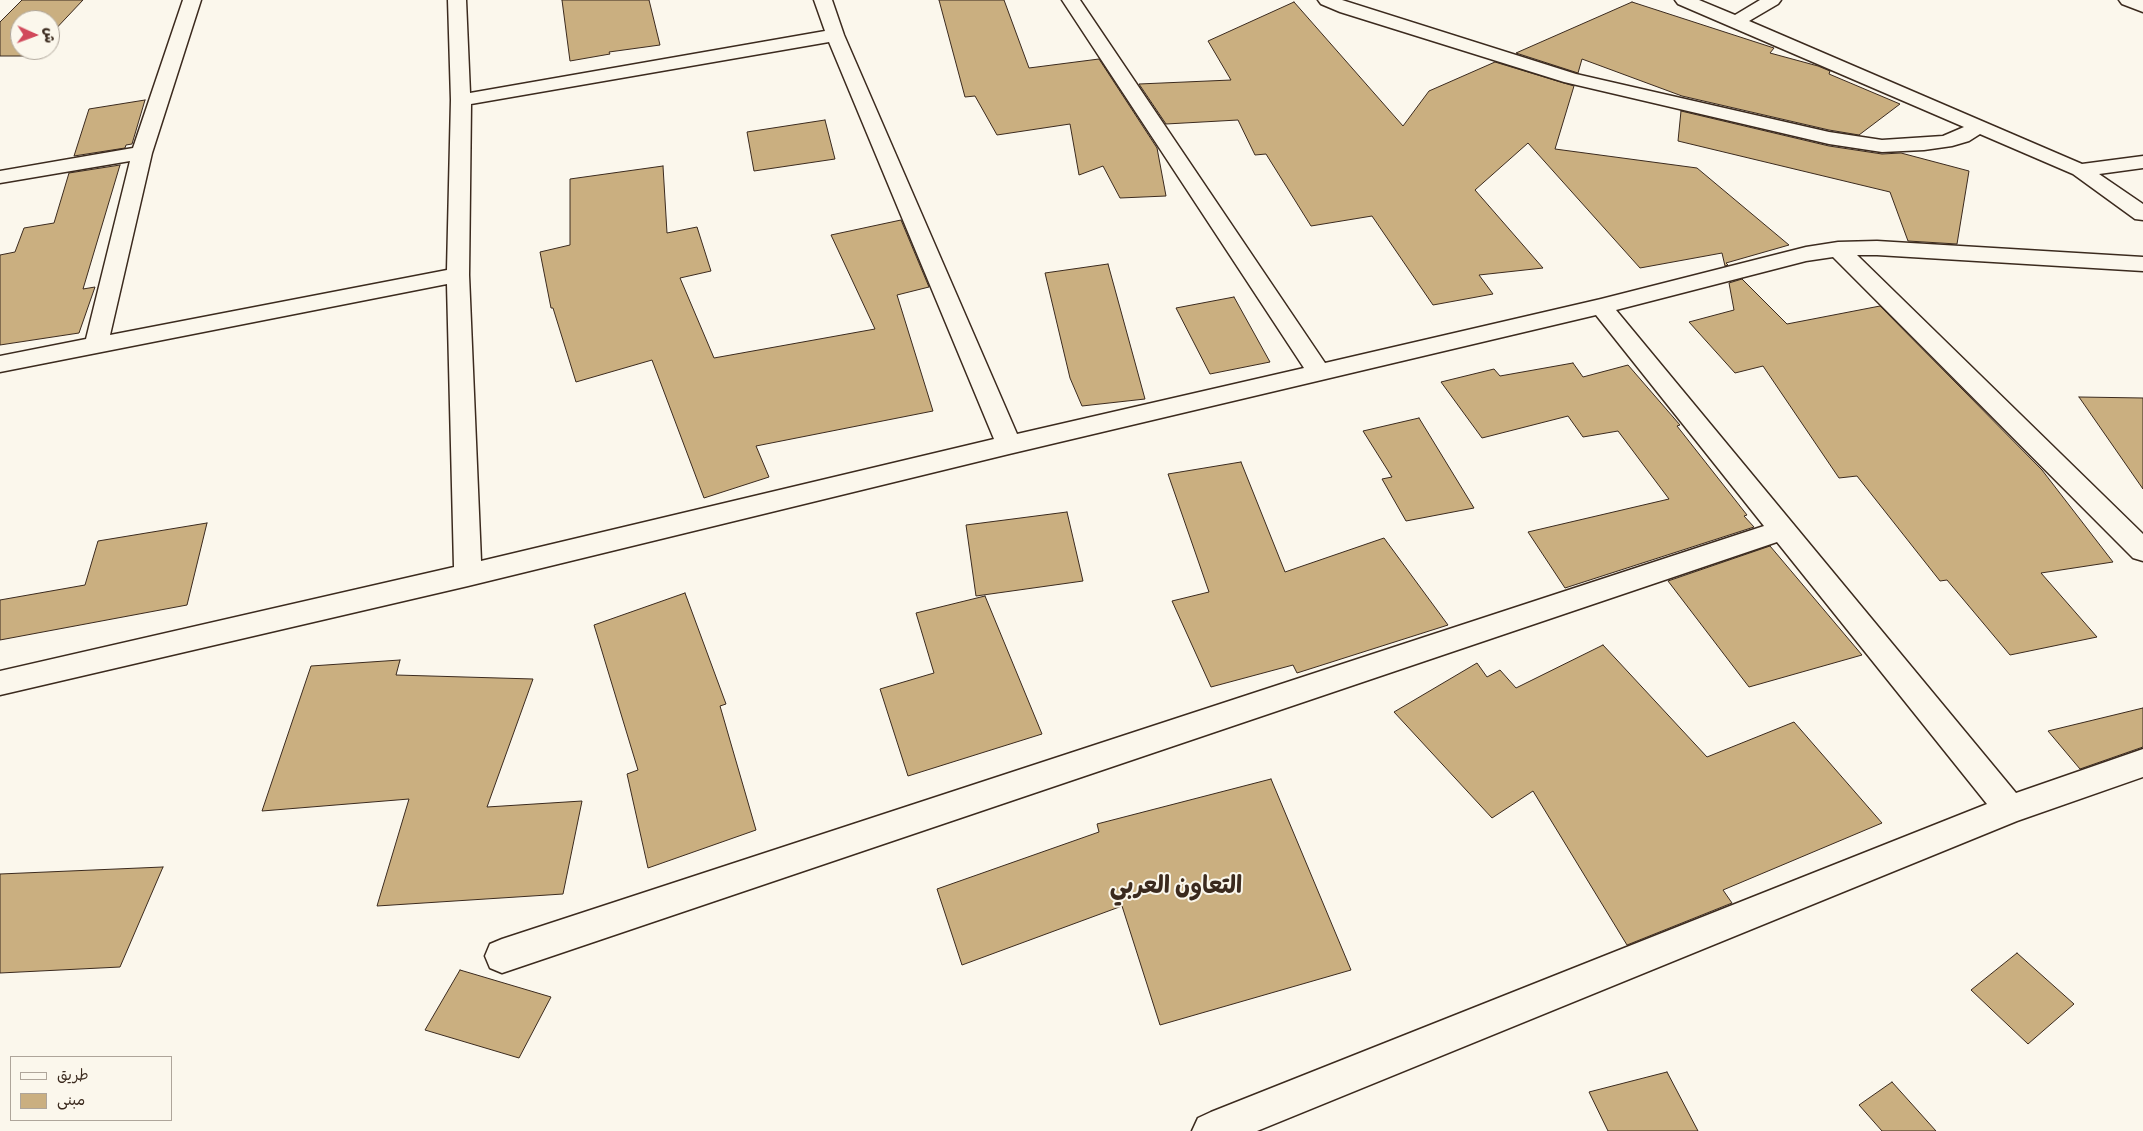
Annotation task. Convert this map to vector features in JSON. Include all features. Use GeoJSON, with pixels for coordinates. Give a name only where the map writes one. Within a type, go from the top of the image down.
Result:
{"type":"FeatureCollection","features":[{"type":"Feature","properties":{"kind":"street"},"geometry":{"type":"LineString","coordinates":[[96,345],[142,153],[192,0]]}},
{"type":"Feature","properties":{"kind":"street"},"geometry":{"type":"LineString","coordinates":[[457,0],[462,100],[458,274],[468,575]]}},
{"type":"Feature","properties":{"kind":"street"},"geometry":{"type":"LineString","coordinates":[[823,0],[835,35],[1009,445]]}},
{"type":"Feature","properties":{"kind":"street"},"geometry":{"type":"LineString","coordinates":[[1071,0],[1320,372]]}},
{"type":"Feature","properties":{"kind":"street"},"geometry":{"type":"LineString","coordinates":[[1327,0],[1346,8],[1571,78],[1828,138],[1882,146],[1924,144],[1945,142],[1962,137],[1980,126]]}},
{"type":"Feature","properties":{"kind":"street"},"geometry":{"type":"LineString","coordinates":[[1684,0],[2080,170],[2143,214]]}},
{"type":"Feature","properties":{"kind":"street"},"geometry":{"type":"LineString","coordinates":[[1736,22],[1772,0]]}},
{"type":"Feature","properties":{"kind":"street"},"geometry":{"type":"LineString","coordinates":[[2128,0],[2143,7]]}},
{"type":"Feature","properties":{"kind":"street"},"geometry":{"type":"LineString","coordinates":[[462,100],[835,35]]}},
{"type":"Feature","properties":{"kind":"street"},"geometry":{"type":"LineString","coordinates":[[0,177],[142,153]]}},
{"type":"Feature","properties":{"kind":"street"},"geometry":{"type":"LineString","coordinates":[[2080,170],[2143,162]]}},
{"type":"Feature","properties":{"kind":"street"},"geometry":{"type":"LineString","coordinates":[[0,683],[468,575],[1009,445],[1601,306],[1806,254],[1838,249],[1877,248],[2143,264]]}},
{"type":"Feature","properties":{"kind":"street"},"geometry":{"type":"LineString","coordinates":[[1838,249],[2143,551]]}},
{"type":"Feature","properties":{"kind":"street"},"geometry":{"type":"LineString","coordinates":[[0,364],[458,274]]}},
{"type":"Feature","properties":{"kind":"street"},"geometry":{"type":"LineString","coordinates":[[1601,306],[2010,809]]}},
{"type":"Feature","properties":{"kind":"street"},"geometry":{"type":"LineString","coordinates":[[502,956],[1782,530]]}},
{"type":"Feature","properties":{"kind":"street"},"geometry":{"type":"LineString","coordinates":[[1211,1131],[2010,809],[2143,763]]}},
{"type":"Feature","properties":{"kind":"building"},"geometry":{"type":"Polygon","coordinates":[[[22,0],[83,0],[60,24],[60,10],[12,10],[22,0]]]}},
{"type":"Feature","properties":{"kind":"building"},"geometry":{"type":"Polygon","coordinates":[[[562,0],[649,0],[660,45],[609,52],[610,54],[570,61],[562,0]]]}},
{"type":"Feature","properties":{"kind":"building"},"geometry":{"type":"Polygon","coordinates":[[[939,0],[1004,0],[1029,68],[1099,59],[1157,148],[1166,196],[1120,198],[1103,166],[1079,175],[1070,124],[997,135],[975,96],[965,97],[939,0]]]}},
{"type":"Feature","properties":{"kind":"building"},"geometry":{"type":"Polygon","coordinates":[[[1294,2],[1403,126],[1429,91],[1495,62],[1574,86],[1555,149],[1697,168],[1789,245],[1726,263],[1728,265],[1725,266],[1722,253],[1640,268],[1528,143],[1475,190],[1543,268],[1479,275],[1493,294],[1433,305],[1372,216],[1311,226],[1266,154],[1255,155],[1238,120],[1166,124],[1139,84],[1231,80],[1208,41],[1294,2]]]}},
{"type":"Feature","properties":{"kind":"building"},"geometry":{"type":"Polygon","coordinates":[[[1632,2],[1774,48],[1770,53],[1818,66],[1830,71],[1829,74],[1900,104],[1859,135],[1829,130],[1682,96],[1582,59],[1578,73],[1516,53],[1632,2]]]}},
{"type":"Feature","properties":{"kind":"building"},"geometry":{"type":"Polygon","coordinates":[[[10,12],[10,56],[0,56],[0,22],[10,12]]]}},
{"type":"Feature","properties":{"kind":"building"},"geometry":{"type":"Polygon","coordinates":[[[145,100],[132,144],[126,145],[125,148],[74,156],[89,109],[145,100]]]}},
{"type":"Feature","properties":{"kind":"building"},"geometry":{"type":"Polygon","coordinates":[[[1681,111],[1829,146],[1882,154],[1901,153],[1969,171],[1957,244],[1908,241],[1890,192],[1678,141],[1681,111]]]}},
{"type":"Feature","properties":{"kind":"building"},"geometry":{"type":"Polygon","coordinates":[[[825,120],[835,159],[754,171],[747,132],[825,120]]]}},
{"type":"Feature","properties":{"kind":"building"},"geometry":{"type":"Polygon","coordinates":[[[120,165],[83,289],[95,287],[79,333],[0,345],[0,255],[15,252],[24,228],[54,223],[69,173],[120,165]]]}},
{"type":"Feature","properties":{"kind":"building"},"geometry":{"type":"Polygon","coordinates":[[[663,166],[667,233],[697,227],[711,271],[680,278],[714,358],[875,329],[831,235],[901,220],[929,287],[897,295],[933,411],[756,446],[769,477],[704,498],[652,360],[576,382],[553,308],[551,308],[540,252],[570,245],[570,179],[663,166]]]}},
{"type":"Feature","properties":{"kind":"building"},"geometry":{"type":"Polygon","coordinates":[[[1108,264],[1145,399],[1082,406],[1070,378],[1045,273],[1108,264]]]}},
{"type":"Feature","properties":{"kind":"building"},"geometry":{"type":"Polygon","coordinates":[[[1742,279],[1787,324],[1880,306],[2042,470],[2113,562],[2041,573],[2097,637],[2010,655],[1947,580],[1940,581],[1857,476],[1839,478],[1763,366],[1735,373],[1689,322],[1734,310],[1729,283],[1742,279]]]}},
{"type":"Feature","properties":{"kind":"building"},"geometry":{"type":"Polygon","coordinates":[[[1234,297],[1270,362],[1210,374],[1176,308],[1234,297]]]}},
{"type":"Feature","properties":{"kind":"building"},"geometry":{"type":"Polygon","coordinates":[[[1573,363],[1583,377],[1628,365],[1680,425],[1677,426],[1747,515],[1744,516],[1754,527],[1565,588],[1528,532],[1669,499],[1618,431],[1583,437],[1568,416],[1482,438],[1441,382],[1494,369],[1500,376],[1573,363]]]}},
{"type":"Feature","properties":{"kind":"building"},"geometry":{"type":"Polygon","coordinates":[[[2079,397],[2143,398],[2143,489],[2079,397]]]}},
{"type":"Feature","properties":{"kind":"building"},"geometry":{"type":"Polygon","coordinates":[[[1419,418],[1474,508],[1406,521],[1382,479],[1392,477],[1363,431],[1419,418]]]}},
{"type":"Feature","properties":{"kind":"building"},"geometry":{"type":"Polygon","coordinates":[[[1241,462],[1285,572],[1384,538],[1448,625],[1297,673],[1293,665],[1211,687],[1172,601],[1209,592],[1168,474],[1241,462]]]}},
{"type":"Feature","properties":{"kind":"building"},"geometry":{"type":"Polygon","coordinates":[[[1067,512],[1083,581],[976,596],[966,525],[1067,512]]]}},
{"type":"Feature","properties":{"kind":"building"},"geometry":{"type":"Polygon","coordinates":[[[207,523],[187,605],[0,640],[0,600],[85,585],[98,541],[207,523]]]}},
{"type":"Feature","properties":{"kind":"building"},"geometry":{"type":"Polygon","coordinates":[[[1770,546],[1862,655],[1749,687],[1668,581],[1770,546]]]}},
{"type":"Feature","properties":{"kind":"building"},"geometry":{"type":"Polygon","coordinates":[[[685,593],[726,704],[720,706],[756,830],[648,868],[627,774],[638,770],[594,625],[685,593]]]}},
{"type":"Feature","properties":{"kind":"building"},"geometry":{"type":"Polygon","coordinates":[[[985,596],[1042,734],[908,776],[880,689],[934,673],[916,613],[985,596]]]}},
{"type":"Feature","properties":{"kind":"building"},"geometry":{"type":"Polygon","coordinates":[[[1603,645],[1707,757],[1794,722],[1882,823],[1723,890],[1732,903],[1627,945],[1533,791],[1492,818],[1394,712],[1477,663],[1487,677],[1500,670],[1516,688],[1603,645]]]}},
{"type":"Feature","properties":{"kind":"building"},"geometry":{"type":"Polygon","coordinates":[[[400,660],[396,675],[533,679],[487,807],[582,801],[563,894],[377,906],[409,799],[262,811],[311,666],[400,660]]]}},
{"type":"Feature","properties":{"kind":"building"},"geometry":{"type":"Polygon","coordinates":[[[2143,708],[2143,747],[2080,769],[2048,731],[2143,708]]]}},
{"type":"Feature","properties":{"kind":"building"},"geometry":{"type":"Polygon","coordinates":[[[1271,779],[1351,970],[1160,1025],[1122,906],[962,965],[937,889],[1099,832],[1097,824],[1271,779]]]}},
{"type":"Feature","properties":{"kind":"building"},"geometry":{"type":"Polygon","coordinates":[[[163,867],[120,967],[0,973],[0,874],[163,867]]]}},
{"type":"Feature","properties":{"kind":"building"},"geometry":{"type":"Polygon","coordinates":[[[2017,953],[2074,1004],[2028,1044],[1971,990],[2017,953]]]}},
{"type":"Feature","properties":{"kind":"building"},"geometry":{"type":"Polygon","coordinates":[[[460,970],[551,997],[519,1058],[425,1030],[460,970]]]}},
{"type":"Feature","properties":{"kind":"building"},"geometry":{"type":"Polygon","coordinates":[[[1667,1072],[1698,1131],[1608,1131],[1589,1092],[1667,1072]]]}},
{"type":"Feature","properties":{"kind":"building"},"geometry":{"type":"Polygon","coordinates":[[[1892,1082],[1936,1131],[1882,1131],[1859,1105],[1892,1082]]]}},
{"type":"Feature","properties":{"kind":"district","name":"التعاون العربي"},"geometry":{"type":"Point","coordinates":[1176,887]}}]}
